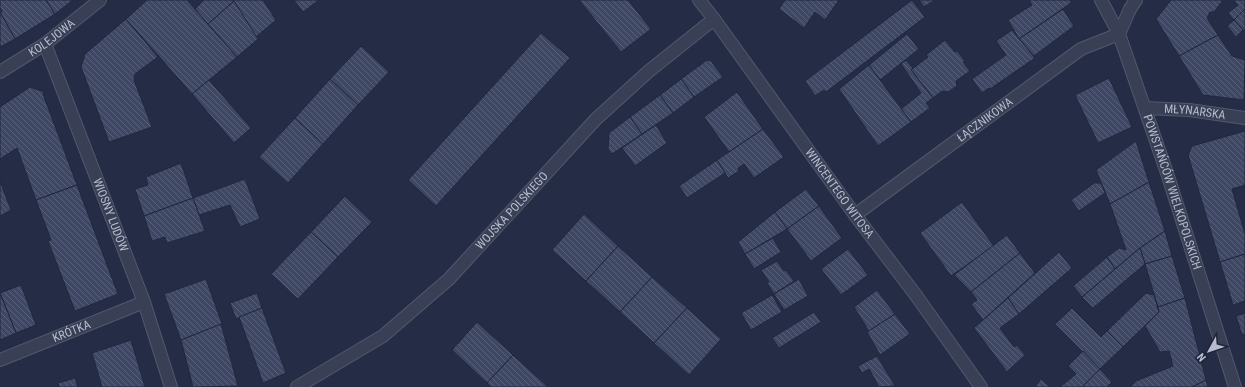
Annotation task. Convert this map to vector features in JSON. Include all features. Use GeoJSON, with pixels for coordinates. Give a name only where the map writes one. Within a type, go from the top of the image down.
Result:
{"type":"FeatureCollection","features":[{"type":"Feature","properties":{"kind":"street","name":"KOLEJOWA"},"geometry":{"type":"LineString","coordinates":[[0,72],[45,44],[100,0]]}},
{"type":"Feature","properties":{"kind":"street","name":"WINCENTEGO WITOSA"},"geometry":{"type":"LineString","coordinates":[[699,0],[855,215],[915,294],[981,387]]}},
{"type":"Feature","properties":{"kind":"street","name":"POWSTAŃCÓW WIELKOPOLSKICH"},"geometry":{"type":"LineString","coordinates":[[1101,0],[1120,34],[1235,387]]}},
{"type":"Feature","properties":{"kind":"street"},"geometry":{"type":"LineString","coordinates":[[1120,34],[1130,9],[1136,0]]}},
{"type":"Feature","properties":{"kind":"street","name":"WOJSKA POLSKIEGO"},"geometry":{"type":"LineString","coordinates":[[297,387],[383,336],[449,279],[596,119],[650,71],[714,19]]}},
{"type":"Feature","properties":{"kind":"street","name":"ŁĄCZNIKOWA"},"geometry":{"type":"LineString","coordinates":[[855,215],[1080,49],[1120,34]]}},
{"type":"Feature","properties":{"kind":"street","name":"WIOSNY LUDÓW"},"geometry":{"type":"LineString","coordinates":[[45,44],[144,302],[171,387]]}},
{"type":"Feature","properties":{"kind":"street","name":"MŁYNARSKA"},"geometry":{"type":"LineString","coordinates":[[1145,108],[1189,110],[1245,118]]}},
{"type":"Feature","properties":{"kind":"street","name":"KRÓTKA"},"geometry":{"type":"LineString","coordinates":[[0,360],[144,302]]}},
{"type":"Feature","properties":{"kind":"building"},"geometry":{"type":"Polygon","coordinates":[[[0,0],[46,0],[55,14],[15,39],[0,12],[2,11],[0,8],[0,0]]]}},
{"type":"Feature","properties":{"kind":"building"},"geometry":{"type":"Polygon","coordinates":[[[46,0],[73,0],[55,14],[46,0]]]}},
{"type":"Feature","properties":{"kind":"building"},"geometry":{"type":"Polygon","coordinates":[[[147,0],[187,0],[237,57],[192,94],[126,19],[147,0]]]}},
{"type":"Feature","properties":{"kind":"building"},"geometry":{"type":"Polygon","coordinates":[[[204,0],[234,1],[208,24],[195,9],[204,0]]]}},
{"type":"Feature","properties":{"kind":"building"},"geometry":{"type":"Polygon","coordinates":[[[233,0],[263,0],[276,20],[256,37],[233,0]]]}},
{"type":"Feature","properties":{"kind":"building"},"geometry":{"type":"Polygon","coordinates":[[[294,0],[319,0],[303,12],[294,0]]]}},
{"type":"Feature","properties":{"kind":"building"},"geometry":{"type":"Polygon","coordinates":[[[579,0],[628,0],[651,29],[621,52],[579,0]]]}},
{"type":"Feature","properties":{"kind":"building"},"geometry":{"type":"Polygon","coordinates":[[[785,0],[839,0],[825,20],[815,12],[804,28],[779,9],[785,0]]]}},
{"type":"Feature","properties":{"kind":"building"},"geometry":{"type":"Polygon","coordinates":[[[912,0],[925,17],[826,92],[824,90],[815,96],[805,81],[912,0]]]}},
{"type":"Feature","properties":{"kind":"building"},"geometry":{"type":"Polygon","coordinates":[[[919,0],[935,0],[924,7],[919,0]]]}},
{"type":"Feature","properties":{"kind":"building"},"geometry":{"type":"Polygon","coordinates":[[[1029,0],[1070,0],[1071,3],[1019,39],[1008,20],[1032,5],[1029,0]]]}},
{"type":"Feature","properties":{"kind":"building"},"geometry":{"type":"Polygon","coordinates":[[[1171,0],[1223,0],[1214,12],[1210,12],[1207,18],[1218,35],[1179,56],[1156,19],[1171,0]]]}},
{"type":"Feature","properties":{"kind":"building"},"geometry":{"type":"Polygon","coordinates":[[[1245,0],[1245,9],[1234,20],[1228,13],[1238,5],[1234,1],[1245,0]]]}},
{"type":"Feature","properties":{"kind":"building"},"geometry":{"type":"Polygon","coordinates":[[[234,1],[258,39],[237,57],[208,24],[234,1]]]}},
{"type":"Feature","properties":{"kind":"building"},"geometry":{"type":"Polygon","coordinates":[[[1063,9],[1074,26],[1034,56],[1019,39],[1063,9]]]}},
{"type":"Feature","properties":{"kind":"building"},"geometry":{"type":"Polygon","coordinates":[[[1245,9],[1245,30],[1244,31],[1234,20],[1245,9]]]}},
{"type":"Feature","properties":{"kind":"building"},"geometry":{"type":"Polygon","coordinates":[[[0,12],[15,39],[0,47],[0,12]]]}},
{"type":"Feature","properties":{"kind":"building"},"geometry":{"type":"Polygon","coordinates":[[[126,19],[158,57],[135,74],[134,80],[152,127],[109,142],[81,67],[85,54],[126,19]]]}},
{"type":"Feature","properties":{"kind":"building"},"geometry":{"type":"Polygon","coordinates":[[[1234,20],[1243,30],[1236,37],[1227,26],[1234,20]]]}},
{"type":"Feature","properties":{"kind":"building"},"geometry":{"type":"Polygon","coordinates":[[[1012,30],[1035,58],[982,93],[972,79],[1006,55],[996,41],[1012,30]]]}},
{"type":"Feature","properties":{"kind":"building"},"geometry":{"type":"Polygon","coordinates":[[[541,33],[570,58],[436,206],[408,180],[541,33]]]}},
{"type":"Feature","properties":{"kind":"building"},"geometry":{"type":"Polygon","coordinates":[[[907,34],[919,49],[880,80],[869,65],[907,34]]]}},
{"type":"Feature","properties":{"kind":"building"},"geometry":{"type":"Polygon","coordinates":[[[1218,35],[1232,56],[1245,60],[1244,100],[1203,95],[1179,56],[1218,35]]]}},
{"type":"Feature","properties":{"kind":"building"},"geometry":{"type":"Polygon","coordinates":[[[945,40],[955,52],[957,51],[965,61],[963,62],[970,71],[956,81],[957,86],[948,92],[942,91],[933,98],[911,70],[928,57],[926,55],[945,40]]]}},
{"type":"Feature","properties":{"kind":"building"},"geometry":{"type":"Polygon","coordinates":[[[361,46],[389,72],[358,105],[330,79],[361,46]]]}},
{"type":"Feature","properties":{"kind":"building"},"geometry":{"type":"Polygon","coordinates":[[[707,60],[711,61],[723,77],[694,97],[681,79],[707,60]]]}},
{"type":"Feature","properties":{"kind":"building"},"geometry":{"type":"Polygon","coordinates":[[[906,60],[913,68],[911,70],[933,98],[926,103],[930,108],[911,122],[901,109],[921,93],[901,64],[906,60]]]}},
{"type":"Feature","properties":{"kind":"building"},"geometry":{"type":"Polygon","coordinates":[[[869,65],[911,122],[878,146],[839,89],[869,65]]]}},
{"type":"Feature","properties":{"kind":"building"},"geometry":{"type":"Polygon","coordinates":[[[1109,78],[1132,127],[1098,143],[1075,95],[1109,78]]]}},
{"type":"Feature","properties":{"kind":"building"},"geometry":{"type":"Polygon","coordinates":[[[330,79],[358,105],[323,144],[295,118],[330,79]]]}},
{"type":"Feature","properties":{"kind":"building"},"geometry":{"type":"Polygon","coordinates":[[[681,79],[694,97],[673,113],[660,95],[681,79]]]}},
{"type":"Feature","properties":{"kind":"building"},"geometry":{"type":"Polygon","coordinates":[[[209,80],[251,128],[234,143],[192,94],[209,80]]]}},
{"type":"Feature","properties":{"kind":"building"},"geometry":{"type":"Polygon","coordinates":[[[30,87],[44,92],[43,94],[77,185],[36,200],[17,148],[0,159],[0,107],[30,87]]]}},
{"type":"Feature","properties":{"kind":"building"},"geometry":{"type":"Polygon","coordinates":[[[737,92],[763,129],[729,152],[704,117],[737,92]]]}},
{"type":"Feature","properties":{"kind":"building"},"geometry":{"type":"Polygon","coordinates":[[[660,95],[673,113],[642,134],[630,117],[660,95]]]}},
{"type":"Feature","properties":{"kind":"building"},"geometry":{"type":"Polygon","coordinates":[[[630,117],[642,134],[612,154],[608,149],[609,133],[630,117]]]}},
{"type":"Feature","properties":{"kind":"building"},"geometry":{"type":"Polygon","coordinates":[[[295,118],[323,144],[288,183],[259,157],[295,118]]]}},
{"type":"Feature","properties":{"kind":"building"},"geometry":{"type":"Polygon","coordinates":[[[656,125],[667,143],[635,166],[622,148],[656,125]]]}},
{"type":"Feature","properties":{"kind":"building"},"geometry":{"type":"Polygon","coordinates":[[[763,129],[784,157],[754,178],[744,164],[738,168],[739,171],[728,178],[717,160],[763,129]]]}},
{"type":"Feature","properties":{"kind":"building"},"geometry":{"type":"Polygon","coordinates":[[[1245,131],[1245,185],[1232,189],[1245,234],[1245,254],[1220,262],[1188,155],[1192,146],[1245,131]]]}},
{"type":"Feature","properties":{"kind":"building"},"geometry":{"type":"Polygon","coordinates":[[[1136,141],[1149,182],[1110,204],[1096,170],[1136,141]]]}},
{"type":"Feature","properties":{"kind":"building"},"geometry":{"type":"Polygon","coordinates":[[[717,160],[725,173],[687,198],[679,186],[717,160]]]}},
{"type":"Feature","properties":{"kind":"building"},"geometry":{"type":"Polygon","coordinates":[[[181,163],[193,198],[144,216],[135,189],[148,185],[146,177],[181,163]]]}},
{"type":"Feature","properties":{"kind":"building"},"geometry":{"type":"Polygon","coordinates":[[[245,179],[260,219],[240,227],[230,205],[199,215],[193,198],[245,179]]]}},
{"type":"Feature","properties":{"kind":"building"},"geometry":{"type":"Polygon","coordinates":[[[0,181],[11,210],[0,216],[0,181]]]}},
{"type":"Feature","properties":{"kind":"building"},"geometry":{"type":"Polygon","coordinates":[[[1149,182],[1165,231],[1140,248],[1115,269],[1107,257],[1119,248],[1126,250],[1110,204],[1149,182]]]}},
{"type":"Feature","properties":{"kind":"building"},"geometry":{"type":"Polygon","coordinates":[[[1094,183],[1101,183],[1105,193],[1079,211],[1071,200],[1094,183]]]}},
{"type":"Feature","properties":{"kind":"building"},"geometry":{"type":"Polygon","coordinates":[[[77,185],[118,294],[75,311],[48,241],[51,240],[36,200],[77,185]]]}},
{"type":"Feature","properties":{"kind":"building"},"geometry":{"type":"Polygon","coordinates":[[[806,189],[819,206],[787,229],[775,212],[806,189]]]}},
{"type":"Feature","properties":{"kind":"building"},"geometry":{"type":"Polygon","coordinates":[[[345,196],[372,222],[338,257],[311,232],[345,196]]]}},
{"type":"Feature","properties":{"kind":"building"},"geometry":{"type":"Polygon","coordinates":[[[193,198],[205,231],[167,243],[165,237],[152,241],[144,216],[193,198]]]}},
{"type":"Feature","properties":{"kind":"building"},"geometry":{"type":"Polygon","coordinates":[[[962,202],[994,246],[951,276],[920,233],[962,202]]]}},
{"type":"Feature","properties":{"kind":"building"},"geometry":{"type":"Polygon","coordinates":[[[819,206],[842,238],[811,261],[787,229],[819,206]]]}},
{"type":"Feature","properties":{"kind":"building"},"geometry":{"type":"Polygon","coordinates":[[[775,212],[787,229],[745,254],[738,242],[775,212]]]}},
{"type":"Feature","properties":{"kind":"building"},"geometry":{"type":"Polygon","coordinates":[[[584,214],[618,246],[586,281],[552,250],[584,214]]]}},
{"type":"Feature","properties":{"kind":"building"},"geometry":{"type":"Polygon","coordinates":[[[1165,231],[1172,256],[1145,264],[1140,248],[1165,231]]]}},
{"type":"Feature","properties":{"kind":"building"},"geometry":{"type":"Polygon","coordinates":[[[311,232],[338,257],[298,299],[271,274],[311,232]]]}},
{"type":"Feature","properties":{"kind":"building"},"geometry":{"type":"Polygon","coordinates":[[[1007,235],[1020,253],[971,292],[954,275],[1007,235]]]}},
{"type":"Feature","properties":{"kind":"building"},"geometry":{"type":"Polygon","coordinates":[[[773,238],[781,252],[754,269],[745,254],[773,238]]]}},
{"type":"Feature","properties":{"kind":"building"},"geometry":{"type":"Polygon","coordinates":[[[618,246],[652,277],[620,312],[586,281],[618,246]]]}},
{"type":"Feature","properties":{"kind":"building"},"geometry":{"type":"Polygon","coordinates":[[[1140,248],[1145,264],[1093,308],[1082,297],[1140,248]]]}},
{"type":"Feature","properties":{"kind":"building"},"geometry":{"type":"Polygon","coordinates":[[[848,249],[868,275],[841,295],[821,269],[848,249]]]}},
{"type":"Feature","properties":{"kind":"building"},"geometry":{"type":"Polygon","coordinates":[[[1059,252],[1072,268],[1019,314],[1008,298],[1059,252]]]}},
{"type":"Feature","properties":{"kind":"building"},"geometry":{"type":"Polygon","coordinates":[[[1020,253],[1035,273],[983,320],[971,304],[977,300],[971,292],[1020,253]]]}},
{"type":"Feature","properties":{"kind":"building"},"geometry":{"type":"Polygon","coordinates":[[[1245,254],[1245,301],[1233,305],[1220,262],[1245,254]]]}},
{"type":"Feature","properties":{"kind":"building"},"geometry":{"type":"Polygon","coordinates":[[[1172,256],[1185,298],[1158,307],[1145,264],[1172,256]]]}},
{"type":"Feature","properties":{"kind":"building"},"geometry":{"type":"Polygon","coordinates":[[[1107,257],[1115,269],[1082,297],[1073,286],[1107,257]]]}},
{"type":"Feature","properties":{"kind":"building"},"geometry":{"type":"Polygon","coordinates":[[[777,261],[794,281],[774,294],[767,283],[769,282],[761,270],[777,261]]]}},
{"type":"Feature","properties":{"kind":"building"},"geometry":{"type":"Polygon","coordinates":[[[652,277],[687,308],[654,343],[620,312],[652,277]]]}},
{"type":"Feature","properties":{"kind":"building"},"geometry":{"type":"Polygon","coordinates":[[[206,279],[222,324],[181,340],[164,294],[206,279]]]}},
{"type":"Feature","properties":{"kind":"building"},"geometry":{"type":"Polygon","coordinates":[[[799,279],[808,296],[784,310],[774,294],[799,279]]]}},
{"type":"Feature","properties":{"kind":"building"},"geometry":{"type":"Polygon","coordinates":[[[21,285],[36,325],[16,333],[0,293],[21,285]]]}},
{"type":"Feature","properties":{"kind":"building"},"geometry":{"type":"Polygon","coordinates":[[[877,290],[895,314],[869,331],[854,307],[877,290]]]}},
{"type":"Feature","properties":{"kind":"building"},"geometry":{"type":"Polygon","coordinates":[[[0,293],[16,333],[0,340],[0,293]]]}},
{"type":"Feature","properties":{"kind":"building"},"geometry":{"type":"Polygon","coordinates":[[[257,293],[262,308],[236,319],[230,303],[257,293]]]}},
{"type":"Feature","properties":{"kind":"building"},"geometry":{"type":"Polygon","coordinates":[[[1146,293],[1154,295],[1159,312],[1123,347],[1107,331],[1146,293]]]}},
{"type":"Feature","properties":{"kind":"building"},"geometry":{"type":"Polygon","coordinates":[[[772,295],[782,312],[751,330],[741,313],[772,295]]]}},
{"type":"Feature","properties":{"kind":"building"},"geometry":{"type":"Polygon","coordinates":[[[1008,298],[1019,314],[1000,328],[1014,347],[1017,345],[1025,355],[1007,372],[974,328],[1008,298]]]}},
{"type":"Feature","properties":{"kind":"building"},"geometry":{"type":"Polygon","coordinates":[[[1185,298],[1206,380],[1192,387],[1130,387],[1136,381],[1173,366],[1169,351],[1160,352],[1145,326],[1159,312],[1158,307],[1185,298]]]}},
{"type":"Feature","properties":{"kind":"building"},"geometry":{"type":"Polygon","coordinates":[[[262,308],[286,373],[263,383],[239,317],[262,308]]]}},
{"type":"Feature","properties":{"kind":"building"},"geometry":{"type":"Polygon","coordinates":[[[687,308],[721,339],[689,375],[654,343],[687,308]]]}},
{"type":"Feature","properties":{"kind":"building"},"geometry":{"type":"Polygon","coordinates":[[[1072,308],[1101,337],[1107,331],[1123,347],[1100,369],[1055,324],[1072,308]]]}},
{"type":"Feature","properties":{"kind":"building"},"geometry":{"type":"Polygon","coordinates":[[[814,312],[821,322],[779,348],[772,338],[814,312]]]}},
{"type":"Feature","properties":{"kind":"building"},"geometry":{"type":"Polygon","coordinates":[[[1245,313],[1245,334],[1242,335],[1236,316],[1245,313]]]}},
{"type":"Feature","properties":{"kind":"building"},"geometry":{"type":"Polygon","coordinates":[[[895,314],[910,334],[880,355],[867,332],[895,314]]]}},
{"type":"Feature","properties":{"kind":"building"},"geometry":{"type":"Polygon","coordinates":[[[477,322],[513,355],[487,383],[452,350],[477,322]]]}},
{"type":"Feature","properties":{"kind":"building"},"geometry":{"type":"Polygon","coordinates":[[[221,324],[238,386],[193,387],[181,340],[221,324]]]}},
{"type":"Feature","properties":{"kind":"building"},"geometry":{"type":"Polygon","coordinates":[[[131,340],[145,387],[102,387],[92,353],[131,340]]]}},
{"type":"Feature","properties":{"kind":"building"},"geometry":{"type":"Polygon","coordinates":[[[1083,351],[1100,369],[1082,387],[1060,387],[1076,374],[1068,366],[1083,351]]]}},
{"type":"Feature","properties":{"kind":"building"},"geometry":{"type":"Polygon","coordinates":[[[513,355],[548,387],[491,387],[487,383],[513,355]]]}},
{"type":"Feature","properties":{"kind":"building"},"geometry":{"type":"Polygon","coordinates":[[[877,356],[895,386],[879,387],[869,369],[862,373],[858,366],[877,356]]]}},
{"type":"Feature","properties":{"kind":"building"},"geometry":{"type":"Polygon","coordinates":[[[1100,369],[1112,382],[1107,387],[1082,387],[1100,369]]]}},
{"type":"Feature","properties":{"kind":"building"},"geometry":{"type":"Polygon","coordinates":[[[75,378],[78,387],[59,387],[58,383],[75,378]]]}},
{"type":"Feature","properties":{"kind":"building"},"geometry":{"type":"Polygon","coordinates":[[[1041,379],[1050,387],[1035,387],[1041,379]]]}},
{"type":"Feature","properties":{"kind":"building"},"geometry":{"type":"Polygon","coordinates":[[[1206,380],[1208,387],[1192,387],[1206,380]]]}}]}
